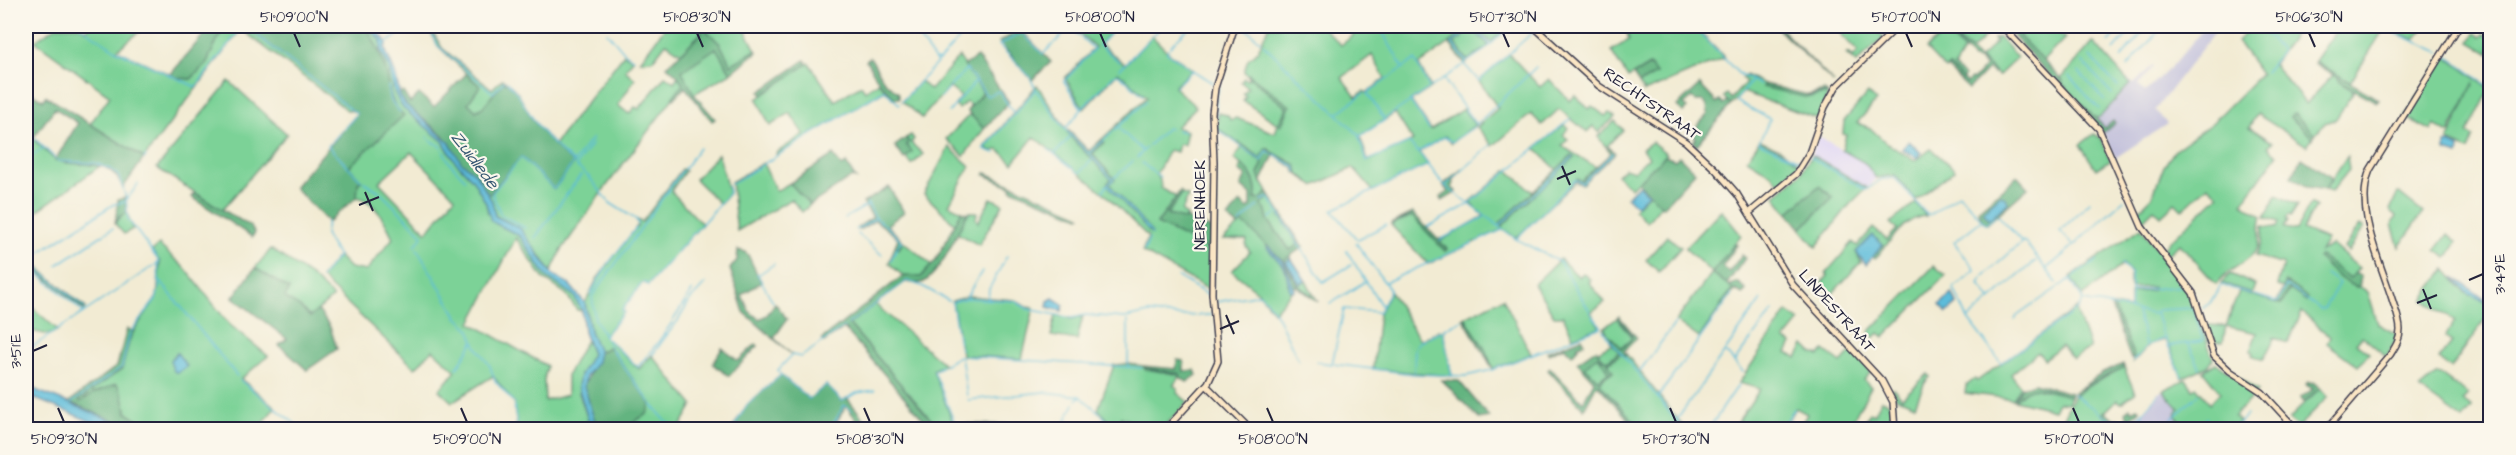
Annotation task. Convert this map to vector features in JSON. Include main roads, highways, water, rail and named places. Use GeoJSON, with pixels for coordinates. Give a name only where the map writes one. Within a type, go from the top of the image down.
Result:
{"type":"FeatureCollection","features":[{"type":"Feature","properties":{"kind":"water"},"geometry":{"type":"Polygon","coordinates":[[[367,26],[374,26],[387,43],[385,48],[395,73],[400,96],[406,105],[450,143],[461,162],[475,173],[492,201],[495,216],[520,228],[552,274],[569,284],[585,303],[590,331],[599,352],[597,362],[586,376],[584,386],[597,429],[591,429],[578,386],[580,375],[592,354],[584,332],[582,311],[574,296],[546,276],[520,236],[491,221],[486,203],[473,180],[455,161],[443,141],[403,108],[394,91],[389,67],[381,51],[381,40],[367,26]]]}},
{"type":"Feature","properties":{"kind":"water"},"geometry":{"type":"Polygon","coordinates":[[[1909,141],[1921,153],[1917,158],[1902,149],[1909,141]]]}},
{"type":"Feature","properties":{"kind":"water"},"geometry":{"type":"Polygon","coordinates":[[[2445,144],[2460,148],[2459,155],[2445,151],[2445,144]]]}},
{"type":"Feature","properties":{"kind":"water"},"geometry":{"type":"Polygon","coordinates":[[[1639,185],[1648,194],[1636,206],[1627,197],[1639,185]]]}},
{"type":"Feature","properties":{"kind":"water"},"geometry":{"type":"Polygon","coordinates":[[[2000,195],[2006,198],[2008,203],[1989,219],[1983,211],[2000,195]]]}},
{"type":"Feature","properties":{"kind":"water"},"geometry":{"type":"Polygon","coordinates":[[[1873,235],[1883,245],[1866,264],[1856,252],[1873,235]]]}},
{"type":"Feature","properties":{"kind":"water"},"geometry":{"type":"Polygon","coordinates":[[[1268,246],[1284,263],[1295,290],[1290,291],[1285,268],[1267,248],[1268,246]]]}},
{"type":"Feature","properties":{"kind":"water"},"geometry":{"type":"Polygon","coordinates":[[[1291,258],[1306,281],[1300,284],[1286,262],[1291,258]]]}},
{"type":"Feature","properties":{"kind":"water"},"geometry":{"type":"Polygon","coordinates":[[[2454,277],[2478,294],[2490,304],[2467,293],[2454,277]]]}},
{"type":"Feature","properties":{"kind":"water"},"geometry":{"type":"Polygon","coordinates":[[[1952,293],[1957,304],[1947,313],[1940,305],[1952,293]]]}},
{"type":"Feature","properties":{"kind":"water"},"geometry":{"type":"Polygon","coordinates":[[[1053,298],[1064,305],[1062,311],[1047,307],[1048,301],[1053,298]]]}},
{"type":"Feature","properties":{"kind":"water"},"geometry":{"type":"Polygon","coordinates":[[[177,353],[187,366],[177,373],[173,370],[170,360],[177,353]]]}},
{"type":"Feature","properties":{"kind":"water"},"geometry":{"type":"Polygon","coordinates":[[[26,385],[134,429],[109,429],[26,395],[26,385]]]}},
{"type":"Feature","properties":{"kind":"waterway"},"geometry":{"type":"LineString","coordinates":[[80,26],[116,50],[196,87],[243,26]]}},
{"type":"Feature","properties":{"kind":"waterway"},"geometry":{"type":"LineString","coordinates":[[245,26],[254,33]]}},
{"type":"Feature","properties":{"kind":"waterway"},"geometry":{"type":"LineString","coordinates":[[387,43],[410,26]]}},
{"type":"Feature","properties":{"kind":"waterway"},"geometry":{"type":"LineString","coordinates":[[428,26],[438,46],[493,93],[504,81]]}},
{"type":"Feature","properties":{"kind":"waterway"},"geometry":{"type":"LineString","coordinates":[[902,101],[937,63],[910,26]]}},
{"type":"Feature","properties":{"kind":"waterway"},"geometry":{"type":"LineString","coordinates":[[937,60],[939,61],[970,26]]}},
{"type":"Feature","properties":{"kind":"waterway"},"geometry":{"type":"LineString","coordinates":[[995,153],[984,149],[1036,89],[1029,76],[999,45],[1022,33],[1028,26]]}},
{"type":"Feature","properties":{"kind":"waterway"},"geometry":{"type":"LineString","coordinates":[[1066,26],[1076,33],[1083,26]]}},
{"type":"Feature","properties":{"kind":"waterway"},"geometry":{"type":"LineString","coordinates":[[1117,26],[1099,45],[1120,62]]}},
{"type":"Feature","properties":{"kind":"waterway"},"geometry":{"type":"LineString","coordinates":[[1120,69],[1162,26]]}},
{"type":"Feature","properties":{"kind":"waterway"},"geometry":{"type":"LineString","coordinates":[[1177,39],[1191,26]]}},
{"type":"Feature","properties":{"kind":"waterway"},"geometry":{"type":"LineString","coordinates":[[1244,26],[1260,41]]}},
{"type":"Feature","properties":{"kind":"waterway"},"geometry":{"type":"LineString","coordinates":[[1372,26],[1379,26],[1403,68]]}},
{"type":"Feature","properties":{"kind":"waterway"},"geometry":{"type":"LineString","coordinates":[[1470,26],[1489,43]]}},
{"type":"Feature","properties":{"kind":"waterway"},"geometry":{"type":"LineString","coordinates":[[1576,30],[1577,26]]}},
{"type":"Feature","properties":{"kind":"waterway"},"geometry":{"type":"LineString","coordinates":[[1692,26],[1738,73],[1760,85]]}},
{"type":"Feature","properties":{"kind":"waterway"},"geometry":{"type":"LineString","coordinates":[[2109,42],[2123,26]]}},
{"type":"Feature","properties":{"kind":"waterway"},"geometry":{"type":"LineString","coordinates":[[2114,50],[2135,26]]}},
{"type":"Feature","properties":{"kind":"waterway"},"geometry":{"type":"LineString","coordinates":[[2121,58],[2148,26]]}},
{"type":"Feature","properties":{"kind":"waterway"},"geometry":{"type":"LineString","coordinates":[[2128,66],[2163,26]]}},
{"type":"Feature","properties":{"kind":"waterway"},"geometry":{"type":"LineString","coordinates":[[2257,26],[2282,51],[2265,72]]}},
{"type":"Feature","properties":{"kind":"waterway"},"geometry":{"type":"LineString","coordinates":[[2379,26],[2440,52]]}},
{"type":"Feature","properties":{"kind":"waterway"},"geometry":{"type":"LineString","coordinates":[[1506,30],[1485,50],[1464,64],[1479,81],[1534,31]]}},
{"type":"Feature","properties":{"kind":"waterway"},"geometry":{"type":"LineString","coordinates":[[1023,34],[1043,54],[1067,31]]}},
{"type":"Feature","properties":{"kind":"waterway"},"geometry":{"type":"LineString","coordinates":[[1466,61],[1452,43],[1469,31]]}},
{"type":"Feature","properties":{"kind":"waterway"},"geometry":{"type":"LineString","coordinates":[[607,32],[624,52],[634,59]]}},
{"type":"Feature","properties":{"kind":"waterway"},"geometry":{"type":"LineString","coordinates":[[1066,128],[1082,109],[1064,81],[1094,49],[1076,33]]}},
{"type":"Feature","properties":{"kind":"waterway"},"geometry":{"type":"LineString","coordinates":[[257,35],[357,114],[328,146],[362,181]]}},
{"type":"Feature","properties":{"kind":"waterway"},"geometry":{"type":"LineString","coordinates":[[1170,47],[1175,41]]}},
{"type":"Feature","properties":{"kind":"waterway"},"geometry":{"type":"LineString","coordinates":[[1263,44],[1309,88]]}},
{"type":"Feature","properties":{"kind":"waterway"},"geometry":{"type":"LineString","coordinates":[[1168,49],[1167,52],[1190,68]]}},
{"type":"Feature","properties":{"kind":"waterway"},"geometry":{"type":"LineString","coordinates":[[2445,54],[2490,87]]}},
{"type":"Feature","properties":{"kind":"waterway"},"geometry":{"type":"LineString","coordinates":[[2090,56],[2118,87]]}},
{"type":"Feature","properties":{"kind":"waterway"},"geometry":{"type":"LineString","coordinates":[[1359,137],[1385,120],[1367,93],[1415,60],[1429,87]]}},
{"type":"Feature","properties":{"kind":"waterway"},"geometry":{"type":"LineString","coordinates":[[2083,62],[2112,94]]}},
{"type":"Feature","properties":{"kind":"waterway"},"geometry":{"type":"LineString","coordinates":[[1386,118],[1462,66]]}},
{"type":"Feature","properties":{"kind":"waterway"},"geometry":{"type":"LineString","coordinates":[[1443,78],[1476,125],[1536,67]]}},
{"type":"Feature","properties":{"kind":"waterway"},"geometry":{"type":"LineString","coordinates":[[941,97],[966,69],[976,81]]}},
{"type":"Feature","properties":{"kind":"waterway"},"geometry":{"type":"LineString","coordinates":[[1179,83],[1192,70],[1213,83]]}},
{"type":"Feature","properties":{"kind":"waterway"},"geometry":{"type":"LineString","coordinates":[[2079,72],[2104,100]]}},
{"type":"Feature","properties":{"kind":"waterway"},"geometry":{"type":"LineString","coordinates":[[1082,109],[1114,75],[1118,74],[1143,95]]}},
{"type":"Feature","properties":{"kind":"waterway"},"geometry":{"type":"LineString","coordinates":[[2069,76],[2099,109]]}},
{"type":"Feature","properties":{"kind":"waterway"},"geometry":{"type":"LineString","coordinates":[[949,112],[976,81],[987,96],[999,91],[1013,112]]}},
{"type":"Feature","properties":{"kind":"waterway"},"geometry":{"type":"LineString","coordinates":[[1737,99],[1751,81]]}},
{"type":"Feature","properties":{"kind":"waterway"},"geometry":{"type":"LineString","coordinates":[[507,82],[518,94],[536,124],[573,162]]}},
{"type":"Feature","properties":{"kind":"waterway"},"geometry":{"type":"LineString","coordinates":[[388,86],[391,101],[400,112]]}},
{"type":"Feature","properties":{"kind":"waterway"},"geometry":{"type":"LineString","coordinates":[[1216,99],[1219,86]]}},
{"type":"Feature","properties":{"kind":"waterway"},"geometry":{"type":"LineString","coordinates":[[1311,89],[1358,134],[1367,161],[1409,143],[1419,153]]}},
{"type":"Feature","properties":{"kind":"waterway"},"geometry":{"type":"LineString","coordinates":[[731,184],[884,90],[899,104]]}},
{"type":"Feature","properties":{"kind":"waterway"},"geometry":{"type":"LineString","coordinates":[[1036,90],[1065,129],[1089,154],[1146,101]]}},
{"type":"Feature","properties":{"kind":"waterway"},"geometry":{"type":"LineString","coordinates":[[1338,113],[1364,93]]}},
{"type":"Feature","properties":{"kind":"waterway"},"geometry":{"type":"LineString","coordinates":[[1215,120],[1216,101]]}},
{"type":"Feature","properties":{"kind":"waterway"},"geometry":{"type":"LineString","coordinates":[[1736,101],[1770,119],[1759,142],[1800,161]]}},
{"type":"Feature","properties":{"kind":"waterway"},"geometry":{"type":"LineString","coordinates":[[1411,102],[1429,129]]}},
{"type":"Feature","properties":{"kind":"waterway"},"geometry":{"type":"LineString","coordinates":[[1469,204],[1570,119]]}},
{"type":"Feature","properties":{"kind":"waterway"},"geometry":{"type":"LineString","coordinates":[[1215,123],[1215,128],[1262,161],[1267,151],[1295,167],[1296,172]]}},
{"type":"Feature","properties":{"kind":"waterway"},"geometry":{"type":"LineString","coordinates":[[1117,127],[1143,151]]}},
{"type":"Feature","properties":{"kind":"waterway"},"geometry":{"type":"LineString","coordinates":[[1418,152],[1444,137],[1452,142],[1474,127]]}},
{"type":"Feature","properties":{"kind":"waterway"},"geometry":{"type":"LineString","coordinates":[[1149,145],[1167,128],[1171,129]]}},
{"type":"Feature","properties":{"kind":"waterway"},"geometry":{"type":"LineString","coordinates":[[26,130],[58,161],[95,163],[118,175],[126,197],[128,219],[158,260],[159,289],[156,299],[130,333],[122,367],[70,404]]}},
{"type":"Feature","properties":{"kind":"waterway"},"geometry":{"type":"LineString","coordinates":[[1177,130],[1185,132]]}},
{"type":"Feature","properties":{"kind":"waterway"},"geometry":{"type":"LineString","coordinates":[[1056,153],[1070,137]]}},
{"type":"Feature","properties":{"kind":"waterway","name":"Zuidlede"},"geometry":{"type":"LineString","coordinates":[[525,228],[501,215],[492,193],[521,157],[554,189],[592,138]]}},
{"type":"Feature","properties":{"kind":"waterway","name":"Zuidlede"},"geometry":{"type":"LineString","coordinates":[[431,141],[441,146],[449,162],[465,179]]}},
{"type":"Feature","properties":{"kind":"waterway"},"geometry":{"type":"LineString","coordinates":[[577,164],[592,143]]}},
{"type":"Feature","properties":{"kind":"waterway"},"geometry":{"type":"LineString","coordinates":[[1445,186],[1491,145]]}},
{"type":"Feature","properties":{"kind":"waterway"},"geometry":{"type":"LineString","coordinates":[[29,158],[43,148]]}},
{"type":"Feature","properties":{"kind":"waterway"},"geometry":{"type":"LineString","coordinates":[[684,169],[699,148]]}},
{"type":"Feature","properties":{"kind":"waterway"},"geometry":{"type":"LineString","coordinates":[[1137,158],[1146,148]]}},
{"type":"Feature","properties":{"kind":"waterway"},"geometry":{"type":"LineString","coordinates":[[1048,149],[1079,173],[1092,160]]}},
{"type":"Feature","properties":{"kind":"waterway"},"geometry":{"type":"LineString","coordinates":[[1516,239],[1575,180],[1582,183],[1613,153]]}},
{"type":"Feature","properties":{"kind":"waterway"},"geometry":{"type":"LineString","coordinates":[[1420,154],[1450,190]]}},
{"type":"Feature","properties":{"kind":"waterway"},"geometry":{"type":"LineString","coordinates":[[1091,156],[1113,180],[1108,184],[1152,234]]}},
{"type":"Feature","properties":{"kind":"waterway"},"geometry":{"type":"LineString","coordinates":[[1531,197],[1574,156]]}},
{"type":"Feature","properties":{"kind":"waterway"},"geometry":{"type":"LineString","coordinates":[[1810,157],[1832,170]]}},
{"type":"Feature","properties":{"kind":"waterway"},"geometry":{"type":"LineString","coordinates":[[1114,178],[1133,161]]}},
{"type":"Feature","properties":{"kind":"waterway"},"geometry":{"type":"LineString","coordinates":[[1142,163],[1160,178]]}},
{"type":"Feature","properties":{"kind":"waterway"},"geometry":{"type":"LineString","coordinates":[[575,165],[589,177],[610,203],[637,220],[638,225]]}},
{"type":"Feature","properties":{"kind":"waterway"},"geometry":{"type":"LineString","coordinates":[[1356,238],[1332,210],[1428,165]]}},
{"type":"Feature","properties":{"kind":"waterway"},"geometry":{"type":"LineString","coordinates":[[1833,170],[1844,177]]}},
{"type":"Feature","properties":{"kind":"waterway"},"geometry":{"type":"LineString","coordinates":[[593,295],[682,171]]}},
{"type":"Feature","properties":{"kind":"waterway"},"geometry":{"type":"LineString","coordinates":[[535,238],[581,175]]}},
{"type":"Feature","properties":{"kind":"waterway"},"geometry":{"type":"LineString","coordinates":[[1845,178],[1854,183]]}},
{"type":"Feature","properties":{"kind":"waterway"},"geometry":{"type":"LineString","coordinates":[[1856,184],[1866,190],[1882,179],[1895,178],[1927,215],[1932,214],[1959,194],[1982,220],[1954,242],[1975,270],[1955,287]]}},
{"type":"Feature","properties":{"kind":"waterway"},"geometry":{"type":"LineString","coordinates":[[364,182],[379,191],[423,235],[415,246]]}},
{"type":"Feature","properties":{"kind":"waterway"},"geometry":{"type":"LineString","coordinates":[[126,201],[138,184]]}},
{"type":"Feature","properties":{"kind":"waterway"},"geometry":{"type":"LineString","coordinates":[[1103,191],[1108,184]]}},
{"type":"Feature","properties":{"kind":"waterway"},"geometry":{"type":"LineString","coordinates":[[656,345],[638,367],[604,336],[624,312],[622,310],[643,282],[648,285],[729,193],[728,186]]}},
{"type":"Feature","properties":{"kind":"waterway"},"geometry":{"type":"LineString","coordinates":[[1452,191],[1516,239],[1560,262],[1591,313]]}},
{"type":"Feature","properties":{"kind":"waterway"},"geometry":{"type":"LineString","coordinates":[[1499,226],[1529,198]]}},
{"type":"Feature","properties":{"kind":"waterway"},"geometry":{"type":"LineString","coordinates":[[1262,201],[1270,199],[1323,282],[1351,265]]}},
{"type":"Feature","properties":{"kind":"waterway"},"geometry":{"type":"LineString","coordinates":[[2046,269],[2124,200]]}},
{"type":"Feature","properties":{"kind":"waterway"},"geometry":{"type":"LineString","coordinates":[[38,253],[114,204],[125,202]]}},
{"type":"Feature","properties":{"kind":"waterway"},"geometry":{"type":"LineString","coordinates":[[2073,245],[2060,231],[2090,202]]}},
{"type":"Feature","properties":{"kind":"waterway"},"geometry":{"type":"LineString","coordinates":[[867,203],[882,223]]}},
{"type":"Feature","properties":{"kind":"waterway"},"geometry":{"type":"LineString","coordinates":[[1428,227],[1469,204]]}},
{"type":"Feature","properties":{"kind":"waterway"},"geometry":{"type":"LineString","coordinates":[[845,218],[868,205]]}},
{"type":"Feature","properties":{"kind":"waterway"},"geometry":{"type":"LineString","coordinates":[[1240,223],[1258,206]]}},
{"type":"Feature","properties":{"kind":"waterway"},"geometry":{"type":"LineString","coordinates":[[1270,218],[1276,214]]}},
{"type":"Feature","properties":{"kind":"waterway"},"geometry":{"type":"LineString","coordinates":[[1983,221],[1986,224],[1998,215],[2021,241],[2025,242],[2057,283]]}},
{"type":"Feature","properties":{"kind":"waterway"},"geometry":{"type":"LineString","coordinates":[[1440,240],[1484,217]]}},
{"type":"Feature","properties":{"kind":"waterway"},"geometry":{"type":"LineString","coordinates":[[856,230],[876,218]]}},
{"type":"Feature","properties":{"kind":"waterway"},"geometry":{"type":"LineString","coordinates":[[321,278],[338,256],[325,235],[327,222]]}},
{"type":"Feature","properties":{"kind":"waterway"},"geometry":{"type":"LineString","coordinates":[[884,224],[904,243]]}},
{"type":"Feature","properties":{"kind":"waterway"},"geometry":{"type":"LineString","coordinates":[[1358,239],[1386,225]]}},
{"type":"Feature","properties":{"kind":"waterway"},"geometry":{"type":"LineString","coordinates":[[57,265],[113,228]]}},
{"type":"Feature","properties":{"kind":"waterway"},"geometry":{"type":"LineString","coordinates":[[608,264],[636,228]]}},
{"type":"Feature","properties":{"kind":"waterway"},"geometry":{"type":"LineString","coordinates":[[1476,242],[1502,230]]}},
{"type":"Feature","properties":{"kind":"waterway"},"geometry":{"type":"LineString","coordinates":[[858,234],[882,255]]}},
{"type":"Feature","properties":{"kind":"waterway"},"geometry":{"type":"LineString","coordinates":[[1144,251],[1149,239]]}},
{"type":"Feature","properties":{"kind":"waterway"},"geometry":{"type":"LineString","coordinates":[[891,260],[901,240]]}},
{"type":"Feature","properties":{"kind":"waterway"},"geometry":{"type":"LineString","coordinates":[[1984,276],[2022,242]]}},
{"type":"Feature","properties":{"kind":"waterway"},"geometry":{"type":"LineString","coordinates":[[1332,364],[1344,309],[1379,312],[1390,290],[1356,243]]}},
{"type":"Feature","properties":{"kind":"waterway"},"geometry":{"type":"LineString","coordinates":[[1386,282],[1473,243]]}},
{"type":"Feature","properties":{"kind":"waterway"},"geometry":{"type":"LineString","coordinates":[[417,249],[458,318],[469,328],[476,346],[490,366],[495,381],[514,403],[517,430]]}},
{"type":"Feature","properties":{"kind":"waterway"},"geometry":{"type":"LineString","coordinates":[[1346,250],[1381,305]]}},
{"type":"Feature","properties":{"kind":"waterway"},"geometry":{"type":"LineString","coordinates":[[988,299],[989,289],[1007,256]]}},
{"type":"Feature","properties":{"kind":"waterway"},"geometry":{"type":"LineString","coordinates":[[2071,278],[2098,260]]}},
{"type":"Feature","properties":{"kind":"waterway"},"geometry":{"type":"LineString","coordinates":[[1968,319],[2036,261]]}},
{"type":"Feature","properties":{"kind":"waterway"},"geometry":{"type":"LineString","coordinates":[[30,262],[85,308]]}},
{"type":"Feature","properties":{"kind":"waterway"},"geometry":{"type":"LineString","coordinates":[[26,263],[83,312]]}},
{"type":"Feature","properties":{"kind":"waterway"},"geometry":{"type":"LineString","coordinates":[[26,351],[158,263]]}},
{"type":"Feature","properties":{"kind":"waterway"},"geometry":{"type":"LineString","coordinates":[[758,275],[774,264]]}},
{"type":"Feature","properties":{"kind":"waterway"},"geometry":{"type":"LineString","coordinates":[[2122,264],[2131,275],[2131,290]]}},
{"type":"Feature","properties":{"kind":"waterway"},"geometry":{"type":"LineString","coordinates":[[590,294],[607,266]]}},
{"type":"Feature","properties":{"kind":"waterway"},"geometry":{"type":"LineString","coordinates":[[967,296],[982,271]]}},
{"type":"Feature","properties":{"kind":"waterway"},"geometry":{"type":"LineString","coordinates":[[757,273],[773,302]]}},
{"type":"Feature","properties":{"kind":"waterway"},"geometry":{"type":"LineString","coordinates":[[2203,308],[2210,303],[2221,285],[2278,302],[2286,285],[2320,309],[2324,309],[2339,283],[2326,274]]}},
{"type":"Feature","properties":{"kind":"waterway"},"geometry":{"type":"LineString","coordinates":[[1178,277],[1210,296]]}},
{"type":"Feature","properties":{"kind":"waterway"},"geometry":{"type":"LineString","coordinates":[[1982,278],[1979,284],[1990,299]]}},
{"type":"Feature","properties":{"kind":"waterway"},"geometry":{"type":"LineString","coordinates":[[2015,320],[2017,316],[2070,279],[2083,300]]}},
{"type":"Feature","properties":{"kind":"waterway"},"geometry":{"type":"LineString","coordinates":[[160,281],[237,376]]}},
{"type":"Feature","properties":{"kind":"waterway"},"geometry":{"type":"LineString","coordinates":[[848,324],[907,281],[922,286],[949,301]]}},
{"type":"Feature","properties":{"kind":"waterway"},"geometry":{"type":"LineString","coordinates":[[1330,304],[1364,282]]}},
{"type":"Feature","properties":{"kind":"waterway"},"geometry":{"type":"LineString","coordinates":[[690,300],[706,283]]}},
{"type":"Feature","properties":{"kind":"waterway"},"geometry":{"type":"LineString","coordinates":[[2130,309],[2131,291],[2182,286]]}},
{"type":"Feature","properties":{"kind":"waterway"},"geometry":{"type":"LineString","coordinates":[[1954,289],[1968,319],[2001,363],[2078,309],[2083,301],[2153,314],[2158,310],[2195,308]]}},
{"type":"Feature","properties":{"kind":"waterway"},"geometry":{"type":"LineString","coordinates":[[674,319],[692,291]]}},
{"type":"Feature","properties":{"kind":"waterway"},"geometry":{"type":"LineString","coordinates":[[1217,302],[1259,294],[1277,315],[1299,361]]}},
{"type":"Feature","properties":{"kind":"waterway"},"geometry":{"type":"LineString","coordinates":[[1658,397],[1732,294]]}},
{"type":"Feature","properties":{"kind":"waterway"},"geometry":{"type":"LineString","coordinates":[[592,296],[595,319],[609,345]]}},
{"type":"Feature","properties":{"kind":"waterway"},"geometry":{"type":"LineString","coordinates":[[960,350],[952,302],[967,298],[1015,301],[1028,309],[1072,318],[1085,315],[1125,318],[1149,313],[1180,316],[1211,315]]}},
{"type":"Feature","properties":{"kind":"waterway"},"geometry":{"type":"LineString","coordinates":[[1676,421],[1761,300]]}},
{"type":"Feature","properties":{"kind":"waterway"},"geometry":{"type":"LineString","coordinates":[[677,322],[689,302]]}},
{"type":"Feature","properties":{"kind":"waterway"},"geometry":{"type":"LineString","coordinates":[[1726,353],[1734,362],[1773,311]]}},
{"type":"Feature","properties":{"kind":"waterway"},"geometry":{"type":"LineString","coordinates":[[2167,346],[2203,341],[2195,311]]}},
{"type":"Feature","properties":{"kind":"waterway"},"geometry":{"type":"LineString","coordinates":[[2137,312],[2144,337]]}},
{"type":"Feature","properties":{"kind":"waterway"},"geometry":{"type":"LineString","coordinates":[[2156,313],[2162,332]]}},
{"type":"Feature","properties":{"kind":"waterway"},"geometry":{"type":"LineString","coordinates":[[1592,315],[1601,326]]}},
{"type":"Feature","properties":{"kind":"waterway"},"geometry":{"type":"LineString","coordinates":[[1414,372],[1415,348],[1419,342],[1462,320]]}},
{"type":"Feature","properties":{"kind":"waterway"},"geometry":{"type":"LineString","coordinates":[[657,344],[673,321]]}},
{"type":"Feature","properties":{"kind":"waterway"},"geometry":{"type":"LineString","coordinates":[[1128,321],[1128,367]]}},
{"type":"Feature","properties":{"kind":"waterway"},"geometry":{"type":"LineString","coordinates":[[1639,372],[1676,322]]}},
{"type":"Feature","properties":{"kind":"waterway"},"geometry":{"type":"LineString","coordinates":[[652,355],[676,323]]}},
{"type":"Feature","properties":{"kind":"waterway"},"geometry":{"type":"LineString","coordinates":[[732,430],[747,405],[781,375],[778,370],[792,355],[801,357],[844,327]]}},
{"type":"Feature","properties":{"kind":"waterway"},"geometry":{"type":"LineString","coordinates":[[1316,362],[1414,374],[1466,376],[1492,370],[1601,327]]}},
{"type":"Feature","properties":{"kind":"waterway"},"geometry":{"type":"LineString","coordinates":[[1603,330],[1607,336]]}},
{"type":"Feature","properties":{"kind":"waterway"},"geometry":{"type":"LineString","coordinates":[[1443,331],[1452,376]]}},
{"type":"Feature","properties":{"kind":"waterway"},"geometry":{"type":"LineString","coordinates":[[2163,334],[2182,377]]}},
{"type":"Feature","properties":{"kind":"waterway"},"geometry":{"type":"LineString","coordinates":[[1608,337],[1684,430]]}},
{"type":"Feature","properties":{"kind":"waterway"},"geometry":{"type":"LineString","coordinates":[[2133,361],[2148,345],[2163,339]]}},
{"type":"Feature","properties":{"kind":"waterway"},"geometry":{"type":"LineString","coordinates":[[2144,340],[2146,345]]}},
{"type":"Feature","properties":{"kind":"waterway"},"geometry":{"type":"LineString","coordinates":[[457,368],[474,341]]}},
{"type":"Feature","properties":{"kind":"waterway"},"geometry":{"type":"LineString","coordinates":[[2189,344],[2200,368]]}},
{"type":"Feature","properties":{"kind":"waterway"},"geometry":{"type":"LineString","coordinates":[[610,347],[631,377]]}},
{"type":"Feature","properties":{"kind":"waterway"},"geometry":{"type":"LineString","coordinates":[[955,424],[934,371],[959,356]]}},
{"type":"Feature","properties":{"kind":"waterway"},"geometry":{"type":"LineString","coordinates":[[967,396],[961,356],[1142,368]]}},
{"type":"Feature","properties":{"kind":"waterway"},"geometry":{"type":"LineString","coordinates":[[1734,362],[1743,372]]}},
{"type":"Feature","properties":{"kind":"waterway"},"geometry":{"type":"LineString","coordinates":[[781,375],[809,399],[826,385],[842,401],[857,393],[875,390]]}},
{"type":"Feature","properties":{"kind":"waterway"},"geometry":{"type":"LineString","coordinates":[[632,378],[650,402]]}},
{"type":"Feature","properties":{"kind":"waterway"},"geometry":{"type":"LineString","coordinates":[[240,380],[303,430]]}},
{"type":"Feature","properties":{"kind":"waterway"},"geometry":{"type":"LineString","coordinates":[[1708,430],[1739,384]]}},
{"type":"Feature","properties":{"kind":"waterway"},"geometry":{"type":"LineString","coordinates":[[968,400],[1044,392],[1080,396],[1077,400]]}},
{"type":"Feature","properties":{"kind":"waterway"},"geometry":{"type":"LineString","coordinates":[[2073,394],[2104,416]]}},
{"type":"Feature","properties":{"kind":"waterway"},"geometry":{"type":"LineString","coordinates":[[2162,428],[2199,394]]}},
{"type":"Feature","properties":{"kind":"waterway"},"geometry":{"type":"LineString","coordinates":[[2123,430],[2136,420],[2158,395]]}},
{"type":"Feature","properties":{"kind":"waterway"},"geometry":{"type":"LineString","coordinates":[[1080,396],[1100,413]]}},
{"type":"Feature","properties":{"kind":"waterway"},"geometry":{"type":"LineString","coordinates":[[651,404],[674,430]]}},
{"type":"Feature","properties":{"kind":"waterway"},"geometry":{"type":"LineString","coordinates":[[1064,430],[1074,404]]}},
{"type":"Feature","properties":{"kind":"waterway"},"geometry":{"type":"LineString","coordinates":[[830,430],[844,405],[852,411]]}},
{"type":"Feature","properties":{"kind":"waterway"},"geometry":{"type":"LineString","coordinates":[[1781,430],[1794,409]]}},
{"type":"Feature","properties":{"kind":"waterway"},"geometry":{"type":"LineString","coordinates":[[1102,415],[1110,424]]}},
{"type":"Feature","properties":{"kind":"waterway"},"geometry":{"type":"LineString","coordinates":[[2232,430],[2247,415]]}},
{"type":"Feature","properties":{"kind":"waterway"},"geometry":{"type":"LineString","coordinates":[[2106,416],[2119,426]]}},
{"type":"Feature","properties":{"kind":"waterway"},"geometry":{"type":"LineString","coordinates":[[2142,416],[2152,430]]}},
{"type":"Feature","properties":{"kind":"waterway"},"geometry":{"type":"LineString","coordinates":[[2196,430],[2207,418]]}},
{"type":"Feature","properties":{"kind":"waterway"},"geometry":{"type":"LineString","coordinates":[[1995,430],[1999,420]]}},
{"type":"Feature","properties":{"kind":"waterway"},"geometry":{"type":"LineString","coordinates":[[1035,427],[1048,430]]}}]}
